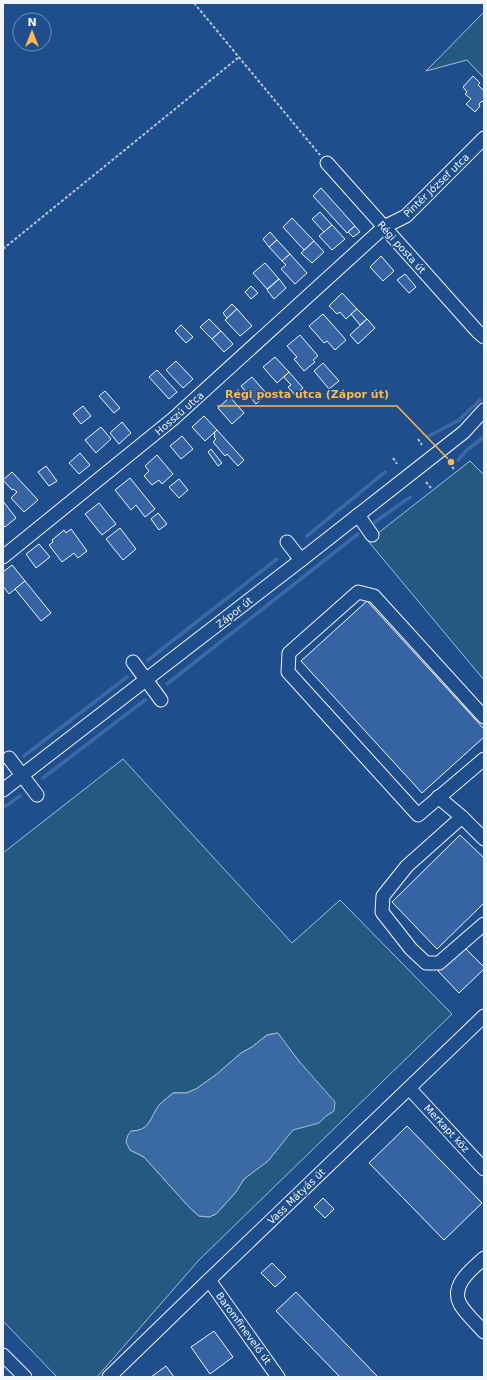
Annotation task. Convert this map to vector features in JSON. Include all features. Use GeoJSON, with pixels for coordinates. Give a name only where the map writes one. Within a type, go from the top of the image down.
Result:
{"type":"FeatureCollection","features":[{"type":"Feature","properties":{"kind":"street","name":"Pintér József utca"},"geometry":{"type":"LineString","coordinates":[[384,227],[406,216],[484,138]]}},
{"type":"Feature","properties":{"kind":"street","name":"Régi posta út"},"geometry":{"type":"LineString","coordinates":[[327,163],[480,334],[484,343]]}},
{"type":"Feature","properties":{"kind":"street","name":"Hosszú utca"},"geometry":{"type":"LineString","coordinates":[[3,557],[173,419],[384,227]]}},
{"type":"Feature","properties":{"kind":"street","name":"Zápor út"},"geometry":{"type":"LineString","coordinates":[[3,790],[147,680],[464,432],[484,410]]}},
{"type":"Feature","properties":{"kind":"street","name":"Zápor út"},"geometry":{"type":"LineString","coordinates":[[464,432],[484,422]]}},
{"type":"Feature","properties":{"kind":"street"},"geometry":{"type":"LineString","coordinates":[[358,515],[372,535]]}},
{"type":"Feature","properties":{"kind":"street"},"geometry":{"type":"LineString","coordinates":[[287,542],[301,560]]}},
{"type":"Feature","properties":{"kind":"street"},"geometry":{"type":"LineString","coordinates":[[484,717],[374,596],[358,592],[289,653],[288,672],[418,815],[484,759]]}},
{"type":"Feature","properties":{"kind":"street"},"geometry":{"type":"LineString","coordinates":[[133,662],[161,700]]}},
{"type":"Feature","properties":{"kind":"street"},"geometry":{"type":"LineString","coordinates":[[9,758],[37,795]]}},
{"type":"Feature","properties":{"kind":"street"},"geometry":{"type":"LineString","coordinates":[[438,797],[462,817],[484,839]]}},
{"type":"Feature","properties":{"kind":"street"},"geometry":{"type":"LineString","coordinates":[[462,817],[407,866],[383,896],[382,912],[411,949],[426,963],[439,962],[484,924]]}},
{"type":"Feature","properties":{"kind":"street","name":"Vass Mátyás út"},"geometry":{"type":"LineString","coordinates":[[109,1377],[484,1016]]}},
{"type":"Feature","properties":{"kind":"street","name":"Merkapt köz"},"geometry":{"type":"LineString","coordinates":[[409,1088],[484,1169]]}},
{"type":"Feature","properties":{"kind":"street"},"geometry":{"type":"LineString","coordinates":[[484,1258],[461,1282],[457,1294],[460,1303],[484,1332]]}},
{"type":"Feature","properties":{"kind":"street","name":"Baromfinevelő út"},"geometry":{"type":"LineString","coordinates":[[209,1280],[278,1377]]}},
{"type":"Feature","properties":{"kind":"street"},"geometry":{"type":"LineString","coordinates":[[3,1355],[24,1377]]}},
{"type":"Feature","properties":{"kind":"path"},"geometry":{"type":"LineString","coordinates":[[194,3],[327,163]]}},
{"type":"Feature","properties":{"kind":"path"},"geometry":{"type":"LineString","coordinates":[[3,249],[239,56]]}},
{"type":"Feature","properties":{"kind":"path"},"geometry":{"type":"LineString","coordinates":[[418,439],[422,445]]}},
{"type":"Feature","properties":{"kind":"path"},"geometry":{"type":"LineString","coordinates":[[393,458],[397,464]]}},
{"type":"Feature","properties":{"kind":"path"},"geometry":{"type":"LineString","coordinates":[[449,463],[454,469]]}},
{"type":"Feature","properties":{"kind":"path"},"geometry":{"type":"LineString","coordinates":[[426,482],[431,488]]}},
{"type":"Feature","properties":{"kind":"shaded area"},"geometry":{"type":"Polygon","coordinates":[[[484,12],[484,78],[467,60],[426,71],[484,12]]]}},
{"type":"Feature","properties":{"kind":"shaded area"},"geometry":{"type":"Polygon","coordinates":[[[470,461],[484,475],[484,680],[368,541],[470,461]]]}},
{"type":"Feature","properties":{"kind":"shaded area"},"geometry":{"type":"Polygon","coordinates":[[[123,759],[292,943],[340,900],[452,1014],[199,1260],[97,1377],[57,1377],[3,1321],[3,853],[123,759]],[[277,1033],[267,1035],[252,1047],[241,1053],[217,1074],[196,1089],[186,1093],[173,1093],[163,1101],[146,1126],[138,1130],[131,1131],[130,1150],[144,1157],[199,1216],[209,1217],[216,1214],[236,1192],[244,1179],[268,1161],[293,1129],[319,1122],[334,1111],[277,1033]]]}},
{"type":"Feature","properties":{"kind":"shaded area"},"geometry":{"type":"Polygon","coordinates":[[[278,1033],[298,1060],[335,1102],[334,1111],[319,1123],[293,1130],[268,1161],[244,1179],[236,1192],[216,1214],[209,1217],[199,1216],[144,1157],[130,1150],[126,1142],[128,1135],[131,1131],[138,1130],[146,1126],[160,1104],[173,1093],[186,1093],[196,1089],[217,1074],[241,1053],[252,1047],[267,1035],[278,1033]]]}},
{"type":"Feature","properties":{"kind":"building"},"geometry":{"type":"Polygon","coordinates":[[[473,76],[480,83],[478,85],[484,91],[484,103],[482,101],[475,112],[466,104],[471,99],[465,94],[467,92],[463,87],[473,76]]]}},
{"type":"Feature","properties":{"kind":"building"},"geometry":{"type":"Polygon","coordinates":[[[321,188],[355,226],[347,233],[313,196],[321,188]]]}},
{"type":"Feature","properties":{"kind":"building"},"geometry":{"type":"Polygon","coordinates":[[[320,212],[332,225],[324,232],[312,219],[320,212]]]}},
{"type":"Feature","properties":{"kind":"building"},"geometry":{"type":"Polygon","coordinates":[[[292,218],[314,241],[304,250],[283,227],[292,218]]]}},
{"type":"Feature","properties":{"kind":"building"},"geometry":{"type":"Polygon","coordinates":[[[332,225],[345,239],[332,250],[319,236],[332,225]]]}},
{"type":"Feature","properties":{"kind":"building"},"geometry":{"type":"Polygon","coordinates":[[[355,226],[360,232],[353,237],[348,232],[355,226]]]}},
{"type":"Feature","properties":{"kind":"building"},"geometry":{"type":"Polygon","coordinates":[[[270,232],[277,240],[269,247],[263,239],[270,232]]]}},
{"type":"Feature","properties":{"kind":"building"},"geometry":{"type":"Polygon","coordinates":[[[277,240],[290,254],[282,261],[269,247],[277,240]]]}},
{"type":"Feature","properties":{"kind":"building"},"geometry":{"type":"Polygon","coordinates":[[[314,241],[324,252],[312,263],[301,253],[314,241]]]}},
{"type":"Feature","properties":{"kind":"building"},"geometry":{"type":"Polygon","coordinates":[[[290,254],[307,273],[295,284],[281,269],[286,265],[282,261],[290,254]]]}},
{"type":"Feature","properties":{"kind":"building"},"geometry":{"type":"Polygon","coordinates":[[[381,256],[394,271],[383,281],[370,267],[381,256]]]}},
{"type":"Feature","properties":{"kind":"building"},"geometry":{"type":"Polygon","coordinates":[[[265,263],[279,279],[267,289],[253,273],[265,263]]]}},
{"type":"Feature","properties":{"kind":"building"},"geometry":{"type":"Polygon","coordinates":[[[405,274],[416,287],[409,293],[397,280],[405,274]]]}},
{"type":"Feature","properties":{"kind":"building"},"geometry":{"type":"Polygon","coordinates":[[[279,279],[286,288],[274,299],[267,290],[279,279]]]}},
{"type":"Feature","properties":{"kind":"building"},"geometry":{"type":"Polygon","coordinates":[[[251,286],[258,293],[251,299],[245,292],[251,286]]]}},
{"type":"Feature","properties":{"kind":"building"},"geometry":{"type":"Polygon","coordinates":[[[342,293],[357,309],[346,319],[340,312],[337,314],[329,306],[342,293]]]}},
{"type":"Feature","properties":{"kind":"building"},"geometry":{"type":"Polygon","coordinates":[[[232,304],[237,309],[227,318],[223,313],[232,304]]]}},
{"type":"Feature","properties":{"kind":"building"},"geometry":{"type":"Polygon","coordinates":[[[237,309],[252,326],[240,336],[225,320],[237,309]]]}},
{"type":"Feature","properties":{"kind":"building"},"geometry":{"type":"Polygon","coordinates":[[[357,309],[367,319],[360,325],[351,314],[357,309]]]}},
{"type":"Feature","properties":{"kind":"building"},"geometry":{"type":"Polygon","coordinates":[[[323,314],[346,340],[335,350],[327,341],[324,343],[309,326],[323,314]]]}},
{"type":"Feature","properties":{"kind":"building"},"geometry":{"type":"Polygon","coordinates":[[[209,319],[221,331],[212,339],[200,327],[209,319]]]}},
{"type":"Feature","properties":{"kind":"building"},"geometry":{"type":"Polygon","coordinates":[[[367,319],[375,328],[358,344],[350,335],[367,319]]]}},
{"type":"Feature","properties":{"kind":"building"},"geometry":{"type":"Polygon","coordinates":[[[181,325],[193,337],[186,343],[175,331],[181,325]]]}},
{"type":"Feature","properties":{"kind":"building"},"geometry":{"type":"Polygon","coordinates":[[[221,331],[233,344],[224,352],[212,339],[221,331]]]}},
{"type":"Feature","properties":{"kind":"building"},"geometry":{"type":"Polygon","coordinates":[[[300,335],[318,356],[313,360],[315,362],[304,371],[294,359],[297,357],[287,346],[300,335]]]}},
{"type":"Feature","properties":{"kind":"building"},"geometry":{"type":"Polygon","coordinates":[[[275,357],[289,372],[277,383],[263,367],[275,357]]]}},
{"type":"Feature","properties":{"kind":"building"},"geometry":{"type":"Polygon","coordinates":[[[176,361],[193,379],[183,388],[166,370],[176,361]]]}},
{"type":"Feature","properties":{"kind":"building"},"geometry":{"type":"Polygon","coordinates":[[[323,363],[339,381],[329,389],[314,371],[323,363]]]}},
{"type":"Feature","properties":{"kind":"building"},"geometry":{"type":"Polygon","coordinates":[[[157,370],[177,392],[169,399],[149,377],[157,370]]]}},
{"type":"Feature","properties":{"kind":"building"},"geometry":{"type":"Polygon","coordinates":[[[289,372],[303,388],[295,395],[288,387],[291,385],[284,377],[289,372]]]}},
{"type":"Feature","properties":{"kind":"building"},"geometry":{"type":"Polygon","coordinates":[[[252,377],[267,394],[256,404],[241,386],[252,377]]]}},
{"type":"Feature","properties":{"kind":"building"},"geometry":{"type":"Polygon","coordinates":[[[105,391],[120,408],[114,413],[99,396],[105,391]]]}},
{"type":"Feature","properties":{"kind":"building"},"geometry":{"type":"Polygon","coordinates":[[[230,397],[244,413],[232,424],[218,408],[230,397]]]}},
{"type":"Feature","properties":{"kind":"building"},"geometry":{"type":"Polygon","coordinates":[[[83,406],[91,416],[81,424],[73,414],[83,406]]]}},
{"type":"Feature","properties":{"kind":"building"},"geometry":{"type":"Polygon","coordinates":[[[204,416],[217,430],[205,441],[192,427],[204,416]]]}},
{"type":"Feature","properties":{"kind":"building"},"geometry":{"type":"Polygon","coordinates":[[[122,422],[131,433],[119,444],[110,433],[122,422]]]}},
{"type":"Feature","properties":{"kind":"building"},"geometry":{"type":"Polygon","coordinates":[[[101,427],[111,439],[96,453],[85,440],[101,427]]]}},
{"type":"Feature","properties":{"kind":"building"},"geometry":{"type":"Polygon","coordinates":[[[217,430],[244,460],[238,466],[227,454],[225,456],[213,442],[216,439],[214,437],[214,433],[217,430]]]}},
{"type":"Feature","properties":{"kind":"building"},"geometry":{"type":"Polygon","coordinates":[[[182,436],[193,449],[181,459],[170,446],[182,436]]]}},
{"type":"Feature","properties":{"kind":"building"},"geometry":{"type":"Polygon","coordinates":[[[211,449],[222,463],[218,466],[208,452],[211,449]]]}},
{"type":"Feature","properties":{"kind":"building"},"geometry":{"type":"Polygon","coordinates":[[[80,453],[90,465],[79,474],[69,463],[80,453]]]}},
{"type":"Feature","properties":{"kind":"building"},"geometry":{"type":"Polygon","coordinates":[[[157,455],[173,474],[162,484],[159,480],[152,485],[144,476],[149,471],[145,466],[157,455]]]}},
{"type":"Feature","properties":{"kind":"building"},"geometry":{"type":"Polygon","coordinates":[[[46,466],[57,481],[49,486],[38,472],[46,466]]]}},
{"type":"Feature","properties":{"kind":"building"},"geometry":{"type":"Polygon","coordinates":[[[12,472],[38,500],[24,512],[11,498],[17,492],[13,489],[12,490],[3,480],[12,472]]]}},
{"type":"Feature","properties":{"kind":"building"},"geometry":{"type":"Polygon","coordinates":[[[130,478],[155,509],[145,517],[136,505],[131,510],[115,490],[130,478]]]}},
{"type":"Feature","properties":{"kind":"building"},"geometry":{"type":"Polygon","coordinates":[[[179,479],[188,490],[179,498],[169,487],[179,479]]]}},
{"type":"Feature","properties":{"kind":"building"},"geometry":{"type":"Polygon","coordinates":[[[3,501],[16,518],[5,527],[3,525],[3,501]]]}},
{"type":"Feature","properties":{"kind":"building"},"geometry":{"type":"Polygon","coordinates":[[[99,503],[116,524],[102,535],[85,514],[99,503]]]}},
{"type":"Feature","properties":{"kind":"building"},"geometry":{"type":"Polygon","coordinates":[[[158,513],[167,524],[159,530],[151,519],[158,513]]]}},
{"type":"Feature","properties":{"kind":"building"},"geometry":{"type":"Polygon","coordinates":[[[120,528],[136,549],[123,560],[106,539],[120,528]]]}},
{"type":"Feature","properties":{"kind":"building"},"geometry":{"type":"Polygon","coordinates":[[[71,529],[87,551],[78,558],[74,553],[62,562],[49,545],[53,542],[52,540],[64,530],[66,533],[71,529]]]}},
{"type":"Feature","properties":{"kind":"building"},"geometry":{"type":"Polygon","coordinates":[[[39,544],[50,557],[36,568],[26,554],[39,544]]]}},
{"type":"Feature","properties":{"kind":"building"},"geometry":{"type":"Polygon","coordinates":[[[12,565],[25,581],[9,594],[3,586],[3,572],[12,565]]]}},
{"type":"Feature","properties":{"kind":"building"},"geometry":{"type":"Polygon","coordinates":[[[25,581],[51,613],[41,621],[15,589],[25,581]]]}},
{"type":"Feature","properties":{"kind":"building"},"geometry":{"type":"Polygon","coordinates":[[[367,601],[484,729],[484,737],[422,793],[301,661],[367,601]]]}},
{"type":"Feature","properties":{"kind":"building"},"geometry":{"type":"Polygon","coordinates":[[[460,835],[484,858],[484,903],[437,949],[392,902],[460,835]]]}},
{"type":"Feature","properties":{"kind":"building"},"geometry":{"type":"Polygon","coordinates":[[[463,946],[484,967],[484,969],[459,993],[438,971],[463,946]]]}},
{"type":"Feature","properties":{"kind":"building"},"geometry":{"type":"Polygon","coordinates":[[[407,1126],[482,1203],[444,1240],[369,1163],[407,1126]]]}},
{"type":"Feature","properties":{"kind":"building"},"geometry":{"type":"Polygon","coordinates":[[[323,1198],[334,1209],[325,1218],[314,1207],[323,1198]]]}},
{"type":"Feature","properties":{"kind":"building"},"geometry":{"type":"Polygon","coordinates":[[[272,1263],[286,1277],[275,1287],[261,1273],[272,1263]]]}},
{"type":"Feature","properties":{"kind":"building"},"geometry":{"type":"Polygon","coordinates":[[[296,1292],[378,1377],[340,1377],[276,1311],[296,1292]]]}},
{"type":"Feature","properties":{"kind":"building"},"geometry":{"type":"Polygon","coordinates":[[[214,1331],[233,1357],[210,1374],[191,1347],[214,1331]]]}},
{"type":"Feature","properties":{"kind":"building"},"geometry":{"type":"Polygon","coordinates":[[[166,1366],[174,1377],[151,1377],[166,1366]]]}},
{"type":"Feature","properties":{"kind":"waterway"},"geometry":{"type":"LineString","coordinates":[[429,436],[459,420],[480,400]]}},
{"type":"Feature","properties":{"kind":"waterway"},"geometry":{"type":"LineString","coordinates":[[458,460],[467,450],[484,437]]}},
{"type":"Feature","properties":{"kind":"waterway"},"geometry":{"type":"LineString","coordinates":[[307,536],[385,472]]}},
{"type":"Feature","properties":{"kind":"waterway"},"geometry":{"type":"LineString","coordinates":[[375,522],[410,497]]}},
{"type":"Feature","properties":{"kind":"waterway"},"geometry":{"type":"LineString","coordinates":[[167,684],[358,534]]}},
{"type":"Feature","properties":{"kind":"waterway"},"geometry":{"type":"LineString","coordinates":[[148,660],[277,559]]}},
{"type":"Feature","properties":{"kind":"waterway"},"geometry":{"type":"LineString","coordinates":[[24,756],[127,677]]}},
{"type":"Feature","properties":{"kind":"waterway"},"geometry":{"type":"LineString","coordinates":[[43,778],[145,700]]}},
{"type":"Feature","properties":{"kind":"waterway"},"geometry":{"type":"LineString","coordinates":[[3,808],[20,796]]}},
{"type":"Feature","properties":{"kind":"place","name":"Régi posta utca (Zápor út)"},"geometry":{"type":"Point","coordinates":[451,462]}}]}
